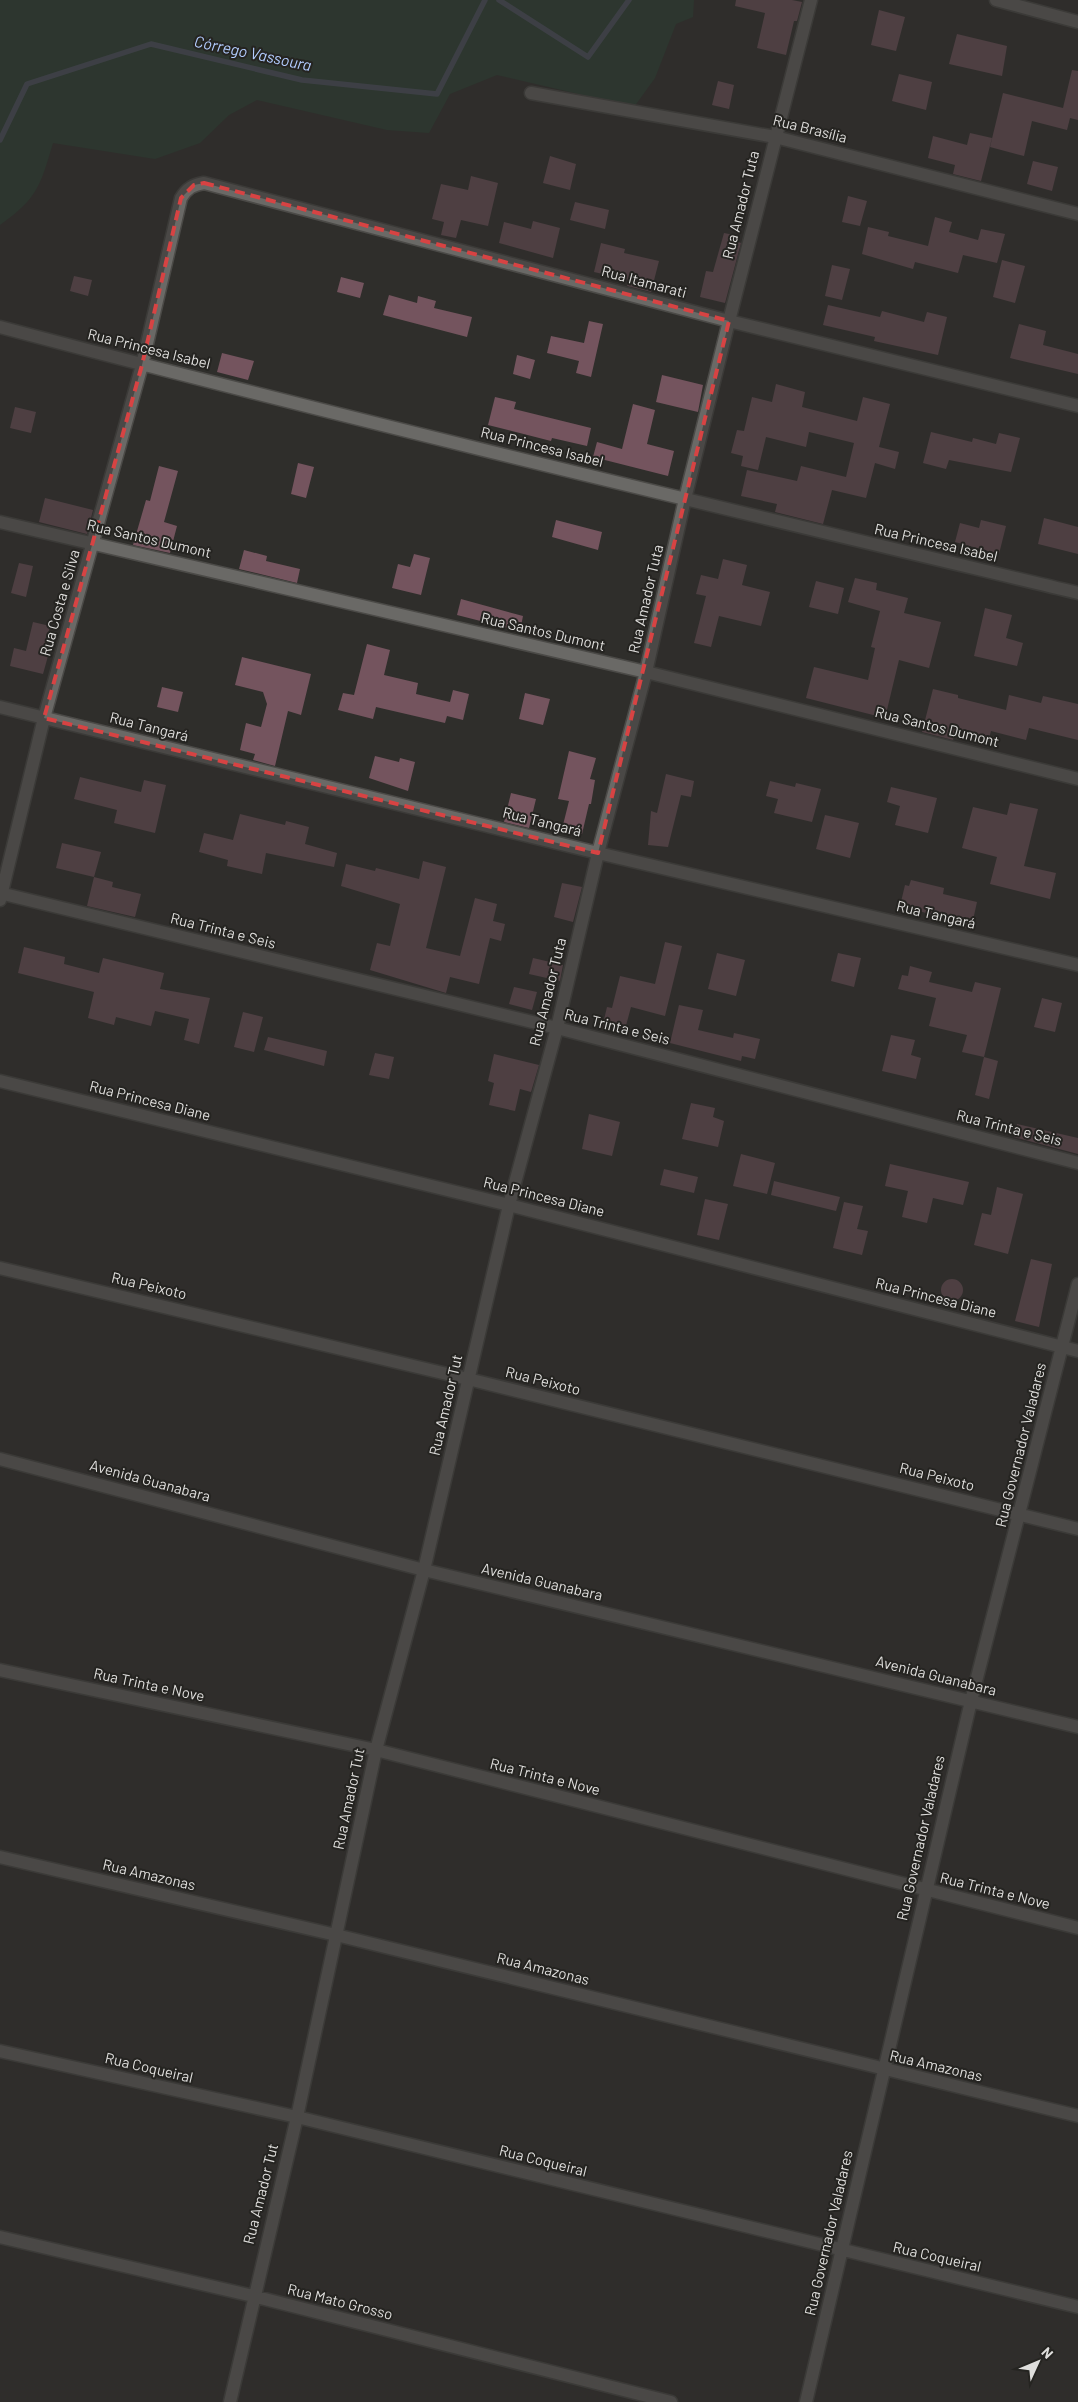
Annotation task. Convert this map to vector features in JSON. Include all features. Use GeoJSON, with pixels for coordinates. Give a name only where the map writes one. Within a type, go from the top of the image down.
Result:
{"type":"FeatureCollection","features":[{"type":"Feature","properties":{"kind":"street","name":"Rua Amador Tuta"},"geometry":{"type":"LineString","coordinates":[[509,1205],[557,1028],[598,853],[646,672],[685,499],[811,0]]}},
{"type":"Feature","properties":{"kind":"street"},"geometry":{"type":"LineString","coordinates":[[996,0],[1078,22]]}},
{"type":"Feature","properties":{"kind":"street","name":"Rua Brasília"},"geometry":{"type":"LineString","coordinates":[[531,93],[775,137],[1078,214]]}},
{"type":"Feature","properties":{"kind":"street","name":"Rua Itamarati"},"geometry":{"type":"LineString","coordinates":[[204,183],[729,321],[1078,406]]}},
{"type":"Feature","properties":{"kind":"street","name":"Rua Costa e Silva"},"geometry":{"type":"LineString","coordinates":[[0,896],[44,718],[142,365],[181,198],[194,185],[204,183]]}},
{"type":"Feature","properties":{"kind":"street","name":"Rua Princesa Isabel"},"geometry":{"type":"LineString","coordinates":[[0,327],[142,365],[1078,594]]}},
{"type":"Feature","properties":{"kind":"street","name":"Rua Santos Dumont"},"geometry":{"type":"LineString","coordinates":[[0,522],[646,672],[1078,778]]}},
{"type":"Feature","properties":{"kind":"street","name":"Rua Tangará"},"geometry":{"type":"LineString","coordinates":[[0,708],[598,853],[1078,965]]}},
{"type":"Feature","properties":{"kind":"street","name":"Rua Trinta e Seis"},"geometry":{"type":"LineString","coordinates":[[0,896],[557,1028],[1078,1163]]}},
{"type":"Feature","properties":{"kind":"street","name":"Rua Princesa Diane"},"geometry":{"type":"LineString","coordinates":[[0,1081],[509,1205],[1078,1351]]}},
{"type":"Feature","properties":{"kind":"street","name":"Rua Amador Tut"},"geometry":{"type":"LineString","coordinates":[[230,2402],[253,2296],[297,2117],[376,1750],[424,1570],[509,1205]]}},
{"type":"Feature","properties":{"kind":"street","name":"Rua Peixoto"},"geometry":{"type":"LineString","coordinates":[[0,1268],[468,1379],[1078,1529]]}},
{"type":"Feature","properties":{"kind":"street","name":"Rua Governador Valadares"},"geometry":{"type":"LineString","coordinates":[[806,2402],[971,1701],[1021,1514],[1078,1284]]}},
{"type":"Feature","properties":{"kind":"street","name":"Avenida Guanabara"},"geometry":{"type":"LineString","coordinates":[[0,1459],[424,1570],[1078,1727]]}},
{"type":"Feature","properties":{"kind":"street","name":"Rua Trinta e Nove"},"geometry":{"type":"LineString","coordinates":[[0,1670],[376,1750],[925,1891],[1078,1928]]}},
{"type":"Feature","properties":{"kind":"street","name":"Rua Amazonas"},"geometry":{"type":"LineString","coordinates":[[0,1857],[336,1935],[1078,2116]]}},
{"type":"Feature","properties":{"kind":"street","name":"Rua Coqueiral"},"geometry":{"type":"LineString","coordinates":[[0,2051],[297,2117],[842,2251],[1078,2306]]}},
{"type":"Feature","properties":{"kind":"street","name":"Rua Mato Grosso"},"geometry":{"type":"LineString","coordinates":[[0,2237],[253,2296],[671,2402]]}},
{"type":"Feature","properties":{"kind":"highlighted area"},"geometry":{"type":"Polygon","coordinates":[[[204,183],[729,321],[598,853],[44,718],[142,365],[181,198],[194,185],[204,183]]]}},
{"type":"Feature","properties":{"kind":"green space"},"geometry":{"type":"Polygon","coordinates":[[[0,0],[694,0],[693,17],[676,24],[655,78],[634,107],[497,75],[450,94],[429,133],[387,130],[257,100],[229,115],[200,143],[155,159],[53,143],[45,170],[36,190],[22,207],[0,225],[0,0]]]}},
{"type":"Feature","properties":{"kind":"building"},"geometry":{"type":"Polygon","coordinates":[[[736,0],[792,0],[802,2],[797,21],[794,21],[786,55],[757,48],[765,13],[735,6],[736,0]]]}},
{"type":"Feature","properties":{"kind":"building"},"geometry":{"type":"Polygon","coordinates":[[[879,10],[905,17],[896,51],[871,45],[879,10]]]}},
{"type":"Feature","properties":{"kind":"building"},"geometry":{"type":"Polygon","coordinates":[[[957,34],[1007,46],[1002,76],[949,64],[957,34]]]}},
{"type":"Feature","properties":{"kind":"building"},"geometry":{"type":"Polygon","coordinates":[[[1072,70],[1078,71],[1078,120],[1070,118],[1067,130],[1032,121],[1024,156],[990,147],[1003,93],[1063,108],[1072,70]]]}},
{"type":"Feature","properties":{"kind":"building"},"geometry":{"type":"Polygon","coordinates":[[[899,74],[932,82],[926,110],[892,101],[899,74]]]}},
{"type":"Feature","properties":{"kind":"building"},"geometry":{"type":"Polygon","coordinates":[[[718,81],[734,85],[729,109],[712,105],[718,81]]]}},
{"type":"Feature","properties":{"kind":"building"},"geometry":{"type":"Polygon","coordinates":[[[970,133],[992,138],[981,181],[953,174],[955,165],[928,158],[933,136],[967,145],[970,133]]]}},
{"type":"Feature","properties":{"kind":"building"},"geometry":{"type":"Polygon","coordinates":[[[550,156],[576,164],[570,190],[543,183],[550,156]]]}},
{"type":"Feature","properties":{"kind":"building"},"geometry":{"type":"Polygon","coordinates":[[[1033,161],[1058,167],[1052,191],[1027,184],[1033,161]]]}},
{"type":"Feature","properties":{"kind":"building"},"geometry":{"type":"Polygon","coordinates":[[[471,176],[498,183],[488,226],[461,220],[456,238],[441,235],[444,222],[432,219],[441,184],[468,190],[471,176]]]}},
{"type":"Feature","properties":{"kind":"building"},"geometry":{"type":"Polygon","coordinates":[[[848,196],[867,201],[860,226],[842,222],[848,196]]]}},
{"type":"Feature","properties":{"kind":"building"},"geometry":{"type":"Polygon","coordinates":[[[575,202],[609,210],[605,229],[570,220],[575,202]]]}},
{"type":"Feature","properties":{"kind":"building"},"geometry":{"type":"Polygon","coordinates":[[[935,217],[952,222],[949,232],[978,240],[981,229],[1005,234],[997,263],[963,255],[958,273],[915,262],[913,269],[862,254],[868,227],[889,232],[888,236],[928,246],[935,217]]]}},
{"type":"Feature","properties":{"kind":"building"},"geometry":{"type":"Polygon","coordinates":[[[533,221],[560,228],[553,258],[499,243],[504,222],[531,229],[533,221]]]}},
{"type":"Feature","properties":{"kind":"building"},"geometry":{"type":"Polygon","coordinates":[[[724,233],[739,236],[738,242],[741,243],[725,303],[700,297],[706,271],[713,272],[724,233]]]}},
{"type":"Feature","properties":{"kind":"building"},"geometry":{"type":"Polygon","coordinates":[[[601,243],[625,249],[624,253],[659,261],[651,292],[627,286],[629,280],[594,272],[601,243]]]}},
{"type":"Feature","properties":{"kind":"building"},"geometry":{"type":"Polygon","coordinates":[[[1002,260],[1025,266],[1015,303],[993,297],[1002,260]]]}},
{"type":"Feature","properties":{"kind":"building"},"geometry":{"type":"Polygon","coordinates":[[[832,265],[850,269],[842,300],[825,296],[832,265]]]}},
{"type":"Feature","properties":{"kind":"building"},"geometry":{"type":"Polygon","coordinates":[[[74,276],[92,280],[88,296],[70,291],[74,276]]]}},
{"type":"Feature","properties":{"kind":"building"},"geometry":{"type":"Polygon","coordinates":[[[341,277],[364,283],[360,298],[337,292],[341,277]]]}},
{"type":"Feature","properties":{"kind":"building"},"geometry":{"type":"Polygon","coordinates":[[[389,295],[417,303],[418,296],[436,301],[434,308],[472,317],[467,337],[383,315],[389,295]]]}},
{"type":"Feature","properties":{"kind":"building"},"geometry":{"type":"Polygon","coordinates":[[[828,305],[880,317],[882,311],[924,322],[927,312],[947,317],[938,355],[874,341],[875,337],[823,325],[828,305]]]}},
{"type":"Feature","properties":{"kind":"building"},"geometry":{"type":"Polygon","coordinates":[[[589,321],[603,324],[591,377],[576,373],[579,361],[547,353],[551,336],[584,343],[589,321]]]}},
{"type":"Feature","properties":{"kind":"building"},"geometry":{"type":"Polygon","coordinates":[[[1019,324],[1046,331],[1043,345],[1078,354],[1078,374],[1010,358],[1019,324]]]}},
{"type":"Feature","properties":{"kind":"building"},"geometry":{"type":"Polygon","coordinates":[[[222,353],[254,361],[248,380],[217,372],[222,353]]]}},
{"type":"Feature","properties":{"kind":"building"},"geometry":{"type":"Polygon","coordinates":[[[517,355],[535,360],[530,379],[513,374],[517,355]]]}},
{"type":"Feature","properties":{"kind":"building"},"geometry":{"type":"Polygon","coordinates":[[[662,375],[703,385],[698,412],[656,402],[662,375]]]}},
{"type":"Feature","properties":{"kind":"building"},"geometry":{"type":"Polygon","coordinates":[[[776,384],[805,392],[802,407],[857,421],[863,397],[890,404],[879,447],[899,452],[895,469],[875,463],[866,498],[832,490],[823,524],[775,512],[777,504],[741,496],[747,470],[797,481],[801,466],[846,477],[854,443],[809,432],[806,447],[766,437],[758,470],[741,466],[743,456],[731,453],[737,430],[744,431],[752,397],[772,402],[776,384]]]}},
{"type":"Feature","properties":{"kind":"building"},"geometry":{"type":"Polygon","coordinates":[[[495,397],[516,402],[514,409],[591,428],[587,446],[552,438],[551,441],[488,425],[495,397]]]}},
{"type":"Feature","properties":{"kind":"building"},"geometry":{"type":"Polygon","coordinates":[[[633,404],[655,410],[647,444],[674,451],[668,476],[593,457],[597,442],[622,449],[633,404]]]}},
{"type":"Feature","properties":{"kind":"building"},"geometry":{"type":"Polygon","coordinates":[[[15,407],[36,412],[31,433],[10,428],[15,407]]]}},
{"type":"Feature","properties":{"kind":"building"},"geometry":{"type":"Polygon","coordinates":[[[931,432],[972,442],[973,438],[996,444],[999,433],[1020,438],[1011,472],[949,460],[946,469],[923,463],[931,432]]]}},
{"type":"Feature","properties":{"kind":"building"},"geometry":{"type":"Polygon","coordinates":[[[298,463],[314,467],[306,498],[291,494],[298,463]]]}},
{"type":"Feature","properties":{"kind":"building"},"geometry":{"type":"Polygon","coordinates":[[[159,466],[178,471],[164,522],[177,526],[170,553],[133,545],[146,500],[150,501],[159,466]]]}},
{"type":"Feature","properties":{"kind":"building"},"geometry":{"type":"Polygon","coordinates":[[[45,498],[93,510],[87,534],[39,522],[45,498]]]}},
{"type":"Feature","properties":{"kind":"building"},"geometry":{"type":"Polygon","coordinates":[[[1044,518],[1078,527],[1078,554],[1038,544],[1044,518]]]}},
{"type":"Feature","properties":{"kind":"building"},"geometry":{"type":"Polygon","coordinates":[[[556,520],[602,532],[598,550],[552,537],[556,520]]]}},
{"type":"Feature","properties":{"kind":"building"},"geometry":{"type":"Polygon","coordinates":[[[981,520],[1006,526],[999,554],[955,542],[960,523],[979,528],[981,520]]]}},
{"type":"Feature","properties":{"kind":"building"},"geometry":{"type":"Polygon","coordinates":[[[244,550],[267,556],[266,561],[300,569],[297,583],[239,569],[244,550]]]}},
{"type":"Feature","properties":{"kind":"building"},"geometry":{"type":"Polygon","coordinates":[[[414,554],[430,558],[421,595],[392,588],[398,564],[410,567],[414,554]]]}},
{"type":"Feature","properties":{"kind":"building"},"geometry":{"type":"Polygon","coordinates":[[[723,559],[747,565],[742,585],[770,592],[761,626],[719,616],[711,647],[694,643],[706,596],[696,594],[701,575],[718,579],[723,559]]]}},
{"type":"Feature","properties":{"kind":"building"},"geometry":{"type":"Polygon","coordinates":[[[19,563],[33,566],[26,597],[11,593],[19,563]]]}},
{"type":"Feature","properties":{"kind":"building"},"geometry":{"type":"Polygon","coordinates":[[[855,578],[877,583],[876,590],[908,598],[904,613],[941,622],[929,668],[899,660],[885,718],[806,698],[814,667],[868,680],[875,648],[871,647],[880,611],[848,602],[855,578]]]}},
{"type":"Feature","properties":{"kind":"building"},"geometry":{"type":"Polygon","coordinates":[[[816,581],[844,588],[838,614],[809,607],[816,581]]]}},
{"type":"Feature","properties":{"kind":"building"},"geometry":{"type":"Polygon","coordinates":[[[461,599],[523,616],[520,631],[457,615],[461,599]]]}},
{"type":"Feature","properties":{"kind":"building"},"geometry":{"type":"Polygon","coordinates":[[[985,608],[1012,615],[1006,638],[1023,643],[1017,666],[974,656],[985,608]]]}},
{"type":"Feature","properties":{"kind":"building"},"geometry":{"type":"Polygon","coordinates":[[[33,622],[50,626],[43,655],[48,656],[43,674],[10,666],[14,648],[26,651],[33,622]]]}},
{"type":"Feature","properties":{"kind":"building"},"geometry":{"type":"Polygon","coordinates":[[[367,644],[390,650],[384,675],[418,683],[416,694],[450,702],[453,690],[469,694],[463,720],[447,716],[445,723],[376,707],[373,719],[338,710],[343,693],[354,695],[367,644]]]}},
{"type":"Feature","properties":{"kind":"building"},"geometry":{"type":"Polygon","coordinates":[[[242,657],[311,674],[301,715],[288,711],[275,766],[253,760],[255,754],[240,750],[246,723],[261,727],[267,704],[263,692],[235,685],[242,657]]]}},
{"type":"Feature","properties":{"kind":"building"},"geometry":{"type":"Polygon","coordinates":[[[162,687],[183,692],[178,712],[157,707],[162,687]]]}},
{"type":"Feature","properties":{"kind":"building"},"geometry":{"type":"Polygon","coordinates":[[[933,689],[958,695],[958,698],[1006,710],[1009,695],[1041,703],[1043,696],[1078,704],[1078,740],[1029,728],[1026,740],[991,731],[989,739],[955,731],[953,740],[922,732],[933,689]]]}},
{"type":"Feature","properties":{"kind":"building"},"geometry":{"type":"Polygon","coordinates":[[[525,693],[550,699],[543,725],[519,719],[525,693]]]}},
{"type":"Feature","properties":{"kind":"building"},"geometry":{"type":"Polygon","coordinates":[[[569,751],[596,758],[590,779],[595,780],[591,804],[589,804],[582,834],[562,829],[569,801],[558,799],[569,751]]]}},
{"type":"Feature","properties":{"kind":"building"},"geometry":{"type":"Polygon","coordinates":[[[375,756],[399,762],[400,758],[415,762],[408,791],[369,778],[375,756]]]}},
{"type":"Feature","properties":{"kind":"building"},"geometry":{"type":"Polygon","coordinates":[[[666,774],[694,781],[691,797],[681,795],[668,847],[648,845],[651,811],[657,813],[666,774]]]}},
{"type":"Feature","properties":{"kind":"building"},"geometry":{"type":"Polygon","coordinates":[[[80,777],[141,792],[144,780],[166,785],[155,833],[114,823],[117,810],[74,799],[80,777]]]}},
{"type":"Feature","properties":{"kind":"building"},"geometry":{"type":"Polygon","coordinates":[[[770,781],[795,787],[796,783],[821,789],[812,822],[774,813],[778,799],[766,796],[770,781]]]}},
{"type":"Feature","properties":{"kind":"building"},"geometry":{"type":"Polygon","coordinates":[[[891,787],[937,798],[928,833],[895,825],[900,806],[887,802],[891,787]]]}},
{"type":"Feature","properties":{"kind":"building"},"geometry":{"type":"Polygon","coordinates":[[[511,793],[536,799],[529,828],[504,822],[511,793]]]}},
{"type":"Feature","properties":{"kind":"building"},"geometry":{"type":"Polygon","coordinates":[[[1010,803],[1038,809],[1024,866],[1056,873],[1050,899],[990,884],[997,857],[962,848],[973,807],[1007,815],[1010,803]]]}},
{"type":"Feature","properties":{"kind":"building"},"geometry":{"type":"Polygon","coordinates":[[[240,814],[285,825],[286,821],[309,827],[305,844],[337,853],[334,867],[266,853],[262,874],[227,866],[228,860],[199,852],[204,833],[233,840],[240,814]]]}},
{"type":"Feature","properties":{"kind":"building"},"geometry":{"type":"Polygon","coordinates":[[[825,815],[859,823],[850,858],[816,849],[825,815]]]}},
{"type":"Feature","properties":{"kind":"building"},"geometry":{"type":"Polygon","coordinates":[[[62,843],[101,852],[94,877],[56,868],[62,843]]]}},
{"type":"Feature","properties":{"kind":"building"},"geometry":{"type":"Polygon","coordinates":[[[423,861],[446,867],[426,948],[460,956],[475,898],[497,904],[493,921],[505,924],[501,941],[490,938],[479,984],[450,977],[446,993],[370,970],[377,943],[390,946],[400,904],[341,886],[346,864],[375,871],[376,868],[419,879],[423,861]]]}},
{"type":"Feature","properties":{"kind":"building"},"geometry":{"type":"Polygon","coordinates":[[[94,877],[113,882],[112,887],[141,894],[135,917],[87,906],[94,877]]]}},
{"type":"Feature","properties":{"kind":"building"},"geometry":{"type":"Polygon","coordinates":[[[911,880],[944,888],[943,894],[977,902],[971,929],[944,922],[945,918],[900,906],[905,885],[909,886],[911,880]]]}},
{"type":"Feature","properties":{"kind":"building"},"geometry":{"type":"Polygon","coordinates":[[[562,883],[582,887],[573,922],[554,917],[562,883]]]}},
{"type":"Feature","properties":{"kind":"building"},"geometry":{"type":"Polygon","coordinates":[[[665,942],[682,946],[665,1016],[631,1007],[624,1033],[602,1028],[607,1007],[612,1008],[620,976],[655,984],[665,942]]]}},
{"type":"Feature","properties":{"kind":"building"},"geometry":{"type":"Polygon","coordinates":[[[24,947],[65,957],[64,964],[99,973],[103,958],[164,973],[160,989],[210,998],[199,1044],[184,1040],[189,1019],[155,1011],[151,1026],[116,1017],[114,1025],[88,1018],[94,992],[18,973],[24,947]]]}},
{"type":"Feature","properties":{"kind":"building"},"geometry":{"type":"Polygon","coordinates":[[[717,953],[745,960],[736,996],[708,989],[717,953]]]}},
{"type":"Feature","properties":{"kind":"building"},"geometry":{"type":"Polygon","coordinates":[[[838,953],[861,958],[854,987],[831,981],[838,953]]]}},
{"type":"Feature","properties":{"kind":"building"},"geometry":{"type":"Polygon","coordinates":[[[533,958],[563,965],[560,981],[529,974],[533,958]]]}},
{"type":"Feature","properties":{"kind":"building"},"geometry":{"type":"Polygon","coordinates":[[[910,966],[932,972],[929,982],[972,992],[975,982],[1001,988],[984,1057],[962,1052],[967,1035],[929,1026],[936,998],[898,989],[902,975],[908,976],[910,966]]]}},
{"type":"Feature","properties":{"kind":"building"},"geometry":{"type":"Polygon","coordinates":[[[514,987],[537,992],[532,1010],[509,1004],[514,987]]]}},
{"type":"Feature","properties":{"kind":"building"},"geometry":{"type":"Polygon","coordinates":[[[1042,998],[1062,1003],[1055,1032],[1034,1027],[1042,998]]]}},
{"type":"Feature","properties":{"kind":"building"},"geometry":{"type":"Polygon","coordinates":[[[679,1005],[703,1010],[698,1030],[733,1038],[734,1033],[760,1039],[755,1059],[742,1056],[741,1061],[670,1043],[679,1005]]]}},
{"type":"Feature","properties":{"kind":"building"},"geometry":{"type":"Polygon","coordinates":[[[243,1012],[263,1017],[254,1052],[234,1047],[243,1012]]]}},
{"type":"Feature","properties":{"kind":"building"},"geometry":{"type":"Polygon","coordinates":[[[891,1035],[915,1040],[911,1055],[921,1058],[916,1079],[882,1071],[891,1035]]]}},
{"type":"Feature","properties":{"kind":"building"},"geometry":{"type":"Polygon","coordinates":[[[268,1037],[327,1051],[324,1066],[264,1050],[268,1037]]]}},
{"type":"Feature","properties":{"kind":"building"},"geometry":{"type":"Polygon","coordinates":[[[375,1053],[394,1057],[389,1079],[369,1075],[375,1053]]]}},
{"type":"Feature","properties":{"kind":"building"},"geometry":{"type":"Polygon","coordinates":[[[494,1054],[539,1065],[531,1092],[520,1089],[515,1111],[489,1105],[494,1083],[488,1081],[494,1054]]]}},
{"type":"Feature","properties":{"kind":"building"},"geometry":{"type":"Polygon","coordinates":[[[984,1057],[998,1061],[989,1099],[975,1095],[984,1057]]]}},
{"type":"Feature","properties":{"kind":"building"},"geometry":{"type":"Polygon","coordinates":[[[691,1103],[715,1108],[713,1117],[724,1121],[718,1147],[682,1139],[691,1103]]]}},
{"type":"Feature","properties":{"kind":"building"},"geometry":{"type":"Polygon","coordinates":[[[589,1114],[620,1122],[612,1156],[582,1149],[589,1114]]]}},
{"type":"Feature","properties":{"kind":"building"},"geometry":{"type":"Polygon","coordinates":[[[1017,1124],[1078,1138],[1078,1154],[1014,1137],[1017,1124]]]}},
{"type":"Feature","properties":{"kind":"building"},"geometry":{"type":"Polygon","coordinates":[[[741,1154],[775,1163],[767,1194],[733,1186],[741,1154]]]}},
{"type":"Feature","properties":{"kind":"building"},"geometry":{"type":"Polygon","coordinates":[[[890,1164],[969,1182],[963,1205],[933,1198],[927,1223],[902,1217],[908,1191],[885,1186],[890,1164]]]}},
{"type":"Feature","properties":{"kind":"building"},"geometry":{"type":"Polygon","coordinates":[[[664,1169],[698,1177],[694,1193],[660,1185],[664,1169]]]}},
{"type":"Feature","properties":{"kind":"building"},"geometry":{"type":"Polygon","coordinates":[[[774,1181],[840,1197],[836,1211],[771,1195],[774,1181]]]}},
{"type":"Feature","properties":{"kind":"building"},"geometry":{"type":"Polygon","coordinates":[[[997,1187],[1023,1194],[1008,1254],[974,1245],[982,1213],[991,1215],[997,1187]]]}},
{"type":"Feature","properties":{"kind":"building"},"geometry":{"type":"Polygon","coordinates":[[[705,1199],[728,1204],[719,1240],[697,1235],[705,1199]]]}},
{"type":"Feature","properties":{"kind":"building"},"geometry":{"type":"Polygon","coordinates":[[[844,1202],[863,1206],[857,1229],[868,1231],[862,1255],[833,1248],[844,1202]]]}},
{"type":"Feature","properties":{"kind":"building"},"geometry":{"type":"Polygon","coordinates":[[[1031,1259],[1052,1264],[1039,1327],[1015,1321],[1031,1259]]]}},
{"type":"Feature","properties":{"kind":"building"},"geometry":{"type":"Polygon","coordinates":[[[952,1279],[962,1286],[963,1290],[956,1300],[952,1301],[942,1294],[941,1290],[948,1280],[952,1279]]]}},
{"type":"Feature","properties":{"kind":"waterway","name":"Córrego Vassoura"},"geometry":{"type":"LineString","coordinates":[[0,140],[27,84],[151,44],[302,80],[437,94],[485,0]]}},
{"type":"Feature","properties":{"kind":"waterway","name":"Córrego Vassoura"},"geometry":{"type":"LineString","coordinates":[[499,0],[588,57],[629,0]]}}]}
